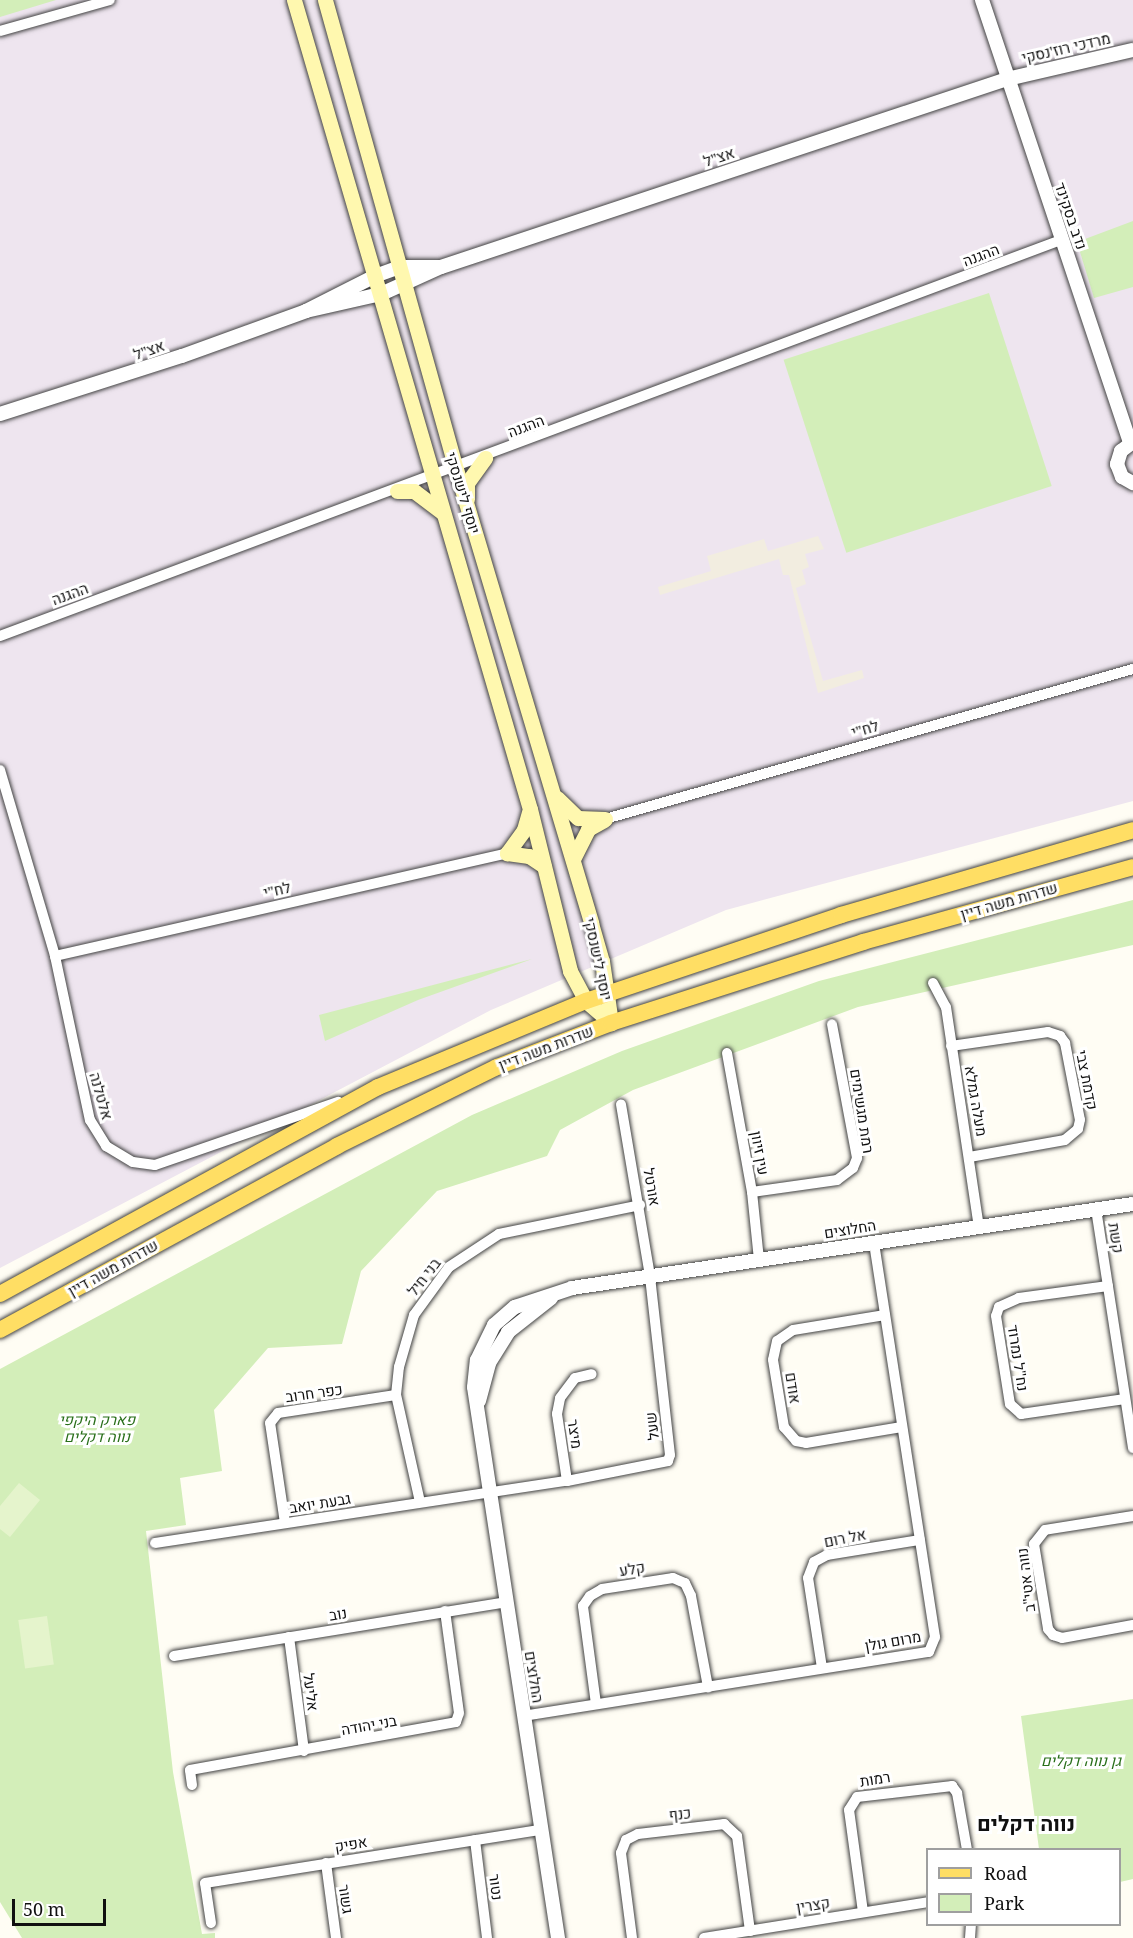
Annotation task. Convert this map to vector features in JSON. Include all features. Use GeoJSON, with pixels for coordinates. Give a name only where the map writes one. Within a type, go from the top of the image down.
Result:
{"type":"FeatureCollection","features":[{"type":"Feature","properties":{"kind":"main road","name":"יוסף לישנסקי"},"geometry":{"type":"LineString","coordinates":[[294,0],[530,809],[570,971],[586,1001],[611,1023]]}},
{"type":"Feature","properties":{"kind":"main road","name":"יוסף לישנסקי"},"geometry":{"type":"LineString","coordinates":[[325,0],[456,469],[573,859],[607,992],[611,1023]]}},
{"type":"Feature","properties":{"kind":"main road"},"geometry":{"type":"LineString","coordinates":[[467,505],[467,483],[485,458]]}},
{"type":"Feature","properties":{"kind":"main road"},"geometry":{"type":"LineString","coordinates":[[397,491],[414,491],[428,498],[446,517]]}},
{"type":"Feature","properties":{"kind":"main road"},"geometry":{"type":"LineString","coordinates":[[554,796],[578,818],[605,819]]}},
{"type":"Feature","properties":{"kind":"main road"},"geometry":{"type":"LineString","coordinates":[[530,809],[524,830],[507,853],[530,856],[544,866]]}},
{"type":"Feature","properties":{"kind":"main road"},"geometry":{"type":"LineString","coordinates":[[573,859],[588,830],[605,819]]}},
{"type":"Feature","properties":{"kind":"main road","name":"שדרות משה דיין"},"geometry":{"type":"LineString","coordinates":[[0,1294],[378,1087],[607,992],[841,915],[1133,830]]}},
{"type":"Feature","properties":{"kind":"main road","name":"שדרות משה דיין"},"geometry":{"type":"LineString","coordinates":[[0,1330],[337,1146],[497,1067],[611,1023],[863,942],[1133,867]]}},
{"type":"Feature","properties":{"kind":"street"},"geometry":{"type":"LineString","coordinates":[[0,31],[110,0]]}},
{"type":"Feature","properties":{"kind":"street","name":"נדב בסקינד"},"geometry":{"type":"LineString","coordinates":[[982,0],[1061,240],[1132,442]]}},
{"type":"Feature","properties":{"kind":"street","name":"מרדכי רוז'נסקי"},"geometry":{"type":"LineString","coordinates":[[1007,79],[1133,50]]}},
{"type":"Feature","properties":{"kind":"street"},"geometry":{"type":"LineString","coordinates":[[1017,109],[1018,95],[1033,73]]}},
{"type":"Feature","properties":{"kind":"street","name":"אצ\"ל"},"geometry":{"type":"LineString","coordinates":[[306,311],[381,294],[405,286],[441,267],[1007,79]]}},
{"type":"Feature","properties":{"kind":"street","name":"ההגנה"},"geometry":{"type":"LineString","coordinates":[[0,636],[456,469],[1061,240]]}},
{"type":"Feature","properties":{"kind":"street","name":"אצ\"ל"},"geometry":{"type":"LineString","coordinates":[[0,414],[194,352],[306,311],[375,276],[400,267],[441,267]]}},
{"type":"Feature","properties":{"kind":"street"},"geometry":{"type":"LineString","coordinates":[[1132,442],[1120,451],[1117,464],[1122,477],[1133,483]]}},
{"type":"Feature","properties":{"kind":"street"},"geometry":{"type":"LineString","coordinates":[[0,645],[20,629]]}},
{"type":"Feature","properties":{"kind":"street","name":"לח\"י"},"geometry":{"type":"LineString","coordinates":[[605,819],[1133,669]]}},
{"type":"Feature","properties":{"kind":"street","name":"אלטלנה"},"geometry":{"type":"LineString","coordinates":[[0,770],[55,956],[90,1120],[106,1146],[116,1155],[148,1165],[177,1160],[378,1087]]}},
{"type":"Feature","properties":{"kind":"street","name":"לח\"י"},"geometry":{"type":"LineString","coordinates":[[55,956],[507,853]]}},
{"type":"Feature","properties":{"kind":"street","name":"מעלה גמלא"},"geometry":{"type":"LineString","coordinates":[[933,983],[946,1007],[979,1227]]}},
{"type":"Feature","properties":{"kind":"street","name":"רמת מגשימים"},"geometry":{"type":"LineString","coordinates":[[752,1192],[837,1180],[853,1168],[857,1158],[832,1024]]}},
{"type":"Feature","properties":{"kind":"street","name":"קדמת צבי"},"geometry":{"type":"LineString","coordinates":[[951,1046],[1048,1032],[1060,1036],[1065,1043],[1080,1120],[1078,1129],[1065,1140],[970,1157]]}},
{"type":"Feature","properties":{"kind":"street","name":"עין זיוון"},"geometry":{"type":"LineString","coordinates":[[727,1053],[752,1192],[759,1260]]}},
{"type":"Feature","properties":{"kind":"street","name":"אורטל"},"geometry":{"type":"LineString","coordinates":[[621,1104],[640,1205],[650,1276]]}},
{"type":"Feature","properties":{"kind":"street","name":"החלוצים"},"geometry":{"type":"LineString","coordinates":[[558,1938],[477,1421],[487,1370],[508,1332],[536,1308],[572,1288],[1133,1203]]}},
{"type":"Feature","properties":{"kind":"street","name":"בני חיל"},"geometry":{"type":"LineString","coordinates":[[420,1502],[396,1395],[399,1367],[414,1314],[449,1267],[499,1234],[640,1205]]}},
{"type":"Feature","properties":{"kind":"street","name":"קשת"},"geometry":{"type":"LineString","coordinates":[[1096,1209],[1133,1449]]}},
{"type":"Feature","properties":{"kind":"street","name":"מרום גולן"},"geometry":{"type":"LineString","coordinates":[[523,1716],[929,1652],[935,1637],[874,1243]]}},
{"type":"Feature","properties":{"kind":"street","name":"שעל"},"geometry":{"type":"LineString","coordinates":[[488,1492],[662,1464],[670,1455],[650,1276]]}},
{"type":"Feature","properties":{"kind":"street","name":"נח\"ל נמרוד"},"geometry":{"type":"LineString","coordinates":[[1108,1286],[1019,1298],[999,1308],[996,1316],[1010,1404],[1021,1414],[1125,1399]]}},
{"type":"Feature","properties":{"kind":"street","name":"אודם"},"geometry":{"type":"LineString","coordinates":[[885,1315],[793,1330],[777,1341],[773,1360],[784,1427],[795,1441],[806,1443],[902,1427]]}},
{"type":"Feature","properties":{"kind":"street","name":"מיצר"},"geometry":{"type":"LineString","coordinates":[[567,1480],[557,1414],[560,1398],[575,1378],[592,1374]]}},
{"type":"Feature","properties":{"kind":"street","name":"כפר חרוב"},"geometry":{"type":"LineString","coordinates":[[285,1523],[270,1423],[278,1413],[396,1395]]}},
{"type":"Feature","properties":{"kind":"street","name":"גבעת יואב"},"geometry":{"type":"LineString","coordinates":[[155,1543],[488,1492]]}},
{"type":"Feature","properties":{"kind":"street","name":"נווה אטי\"ב"},"geometry":{"type":"LineString","coordinates":[[1133,1516],[1045,1530],[1034,1544],[1047,1629],[1053,1635],[1062,1638],[1133,1626]]}},
{"type":"Feature","properties":{"kind":"street","name":"אל רום"},"geometry":{"type":"LineString","coordinates":[[822,1668],[808,1578],[814,1562],[827,1555],[920,1540]]}},
{"type":"Feature","properties":{"kind":"street","name":"קלע"},"geometry":{"type":"LineString","coordinates":[[596,1704],[583,1606],[590,1596],[602,1589],[673,1578],[685,1584],[691,1596],[708,1687]]}},
{"type":"Feature","properties":{"kind":"street","name":"נוב"},"geometry":{"type":"LineString","coordinates":[[174,1656],[506,1602]]}},
{"type":"Feature","properties":{"kind":"street","name":"בני יהודה"},"geometry":{"type":"LineString","coordinates":[[192,1785],[190,1770],[456,1722],[459,1713],[445,1611]]}},
{"type":"Feature","properties":{"kind":"street","name":"אליעל"},"geometry":{"type":"LineString","coordinates":[[289,1637],[304,1751]]}},
{"type":"Feature","properties":{"kind":"street","name":"רמות"},"geometry":{"type":"LineString","coordinates":[[862,1912],[849,1810],[857,1797],[952,1786],[957,1793],[966,1848]]}},
{"type":"Feature","properties":{"kind":"street","name":"כנף"},"geometry":{"type":"LineString","coordinates":[[632,1938],[621,1853],[627,1840],[638,1834],[724,1824],[737,1836],[750,1931]]}},
{"type":"Feature","properties":{"kind":"street","name":"אפיק"},"geometry":{"type":"LineString","coordinates":[[211,1923],[205,1883],[541,1830]]}},
{"type":"Feature","properties":{"kind":"street","name":"נטור"},"geometry":{"type":"LineString","coordinates":[[475,1840],[487,1938]]}},
{"type":"Feature","properties":{"kind":"street","name":"גשור"},"geometry":{"type":"LineString","coordinates":[[326,1863],[336,1938]]}},
{"type":"Feature","properties":{"kind":"street","name":"קצרין"},"geometry":{"type":"LineString","coordinates":[[704,1938],[926,1902]]}},
{"type":"Feature","properties":{"kind":"shaded area"},"geometry":{"type":"Polygon","coordinates":[[[0,0],[1133,0],[1133,801],[726,910],[491,1010],[0,1268],[0,0]]]}},
{"type":"Feature","properties":{"kind":"shaded area"},"geometry":{"type":"Polygon","coordinates":[[[818,536],[824,549],[805,554],[809,567],[802,570],[806,584],[796,588],[823,681],[862,670],[864,678],[818,693],[789,575],[783,575],[779,559],[660,595],[658,587],[711,571],[707,556],[764,539],[768,551],[818,536]]]}},
{"type":"Feature","properties":{"kind":"green space"},"geometry":{"type":"Polygon","coordinates":[[[0,0],[56,0],[0,17],[0,0]]]}},
{"type":"Feature","properties":{"kind":"green space"},"geometry":{"type":"Polygon","coordinates":[[[1133,221],[1133,287],[1094,298],[1077,242],[1133,221]]]}},
{"type":"Feature","properties":{"kind":"green space"},"geometry":{"type":"Polygon","coordinates":[[[989,293],[1052,486],[846,553],[784,360],[989,293]]]}},
{"type":"Feature","properties":{"kind":"green space","name":"פארק היקפי נווה דקלים"},"geometry":{"type":"Polygon","coordinates":[[[1133,900],[1133,945],[858,1007],[633,1090],[560,1130],[547,1156],[437,1191],[361,1271],[342,1344],[268,1348],[214,1410],[222,1471],[180,1478],[186,1525],[146,1531],[173,1772],[202,1934],[215,1933],[215,1938],[22,1938],[0,1902],[0,1369],[472,1115],[622,1051],[819,981],[1133,900]]]}},
{"type":"Feature","properties":{"kind":"green space"},"geometry":{"type":"Polygon","coordinates":[[[532,959],[418,1000],[325,1041],[319,1015],[532,959]]]}},
{"type":"Feature","properties":{"kind":"green space"},"geometry":{"type":"Polygon","coordinates":[[[19,1483],[40,1500],[10,1537],[0,1529],[0,1506],[19,1483]]]}},
{"type":"Feature","properties":{"kind":"green space"},"geometry":{"type":"Polygon","coordinates":[[[47,1616],[54,1665],[25,1669],[18,1620],[47,1616]]]}},
{"type":"Feature","properties":{"kind":"green space","name":"גן נווה דקלים"},"geometry":{"type":"Polygon","coordinates":[[[1133,1699],[1133,1879],[1121,1882],[1121,1848],[1039,1848],[1021,1716],[1133,1699]]]}},
{"type":"Feature","properties":{"kind":"district","name":"נווה דקלים"},"geometry":{"type":"Point","coordinates":[1026,1823]}}]}
